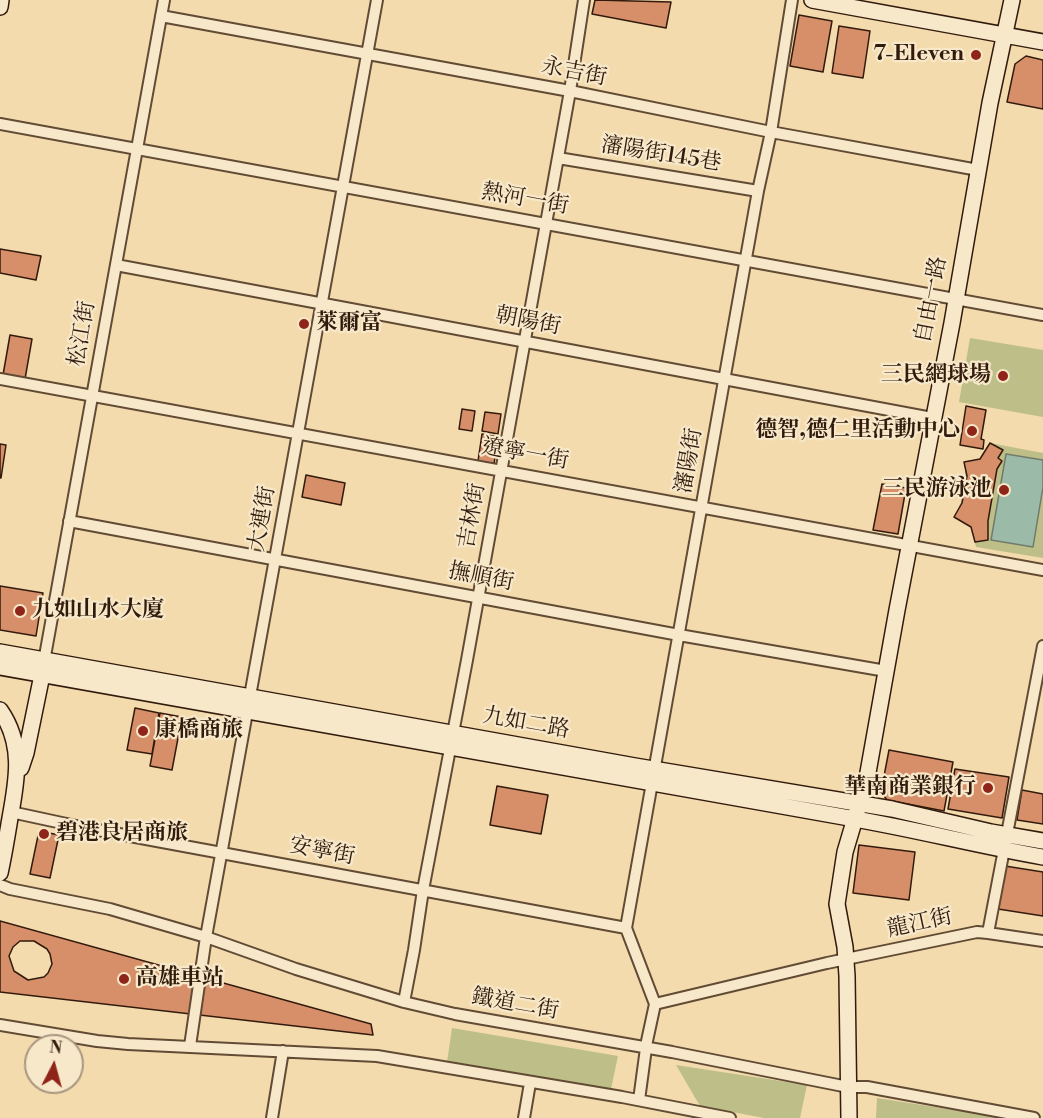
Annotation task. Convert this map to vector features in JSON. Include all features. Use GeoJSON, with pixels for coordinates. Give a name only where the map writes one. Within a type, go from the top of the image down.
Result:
{"type":"FeatureCollection","features":[{"type":"Feature","properties":{"kind":"street"},"geometry":{"type":"LineString","coordinates":[[0,7],[1,0]]}},
{"type":"Feature","properties":{"kind":"street","name":"松江街"},"geometry":{"type":"LineString","coordinates":[[43,667],[164,0]]}},
{"type":"Feature","properties":{"kind":"street","name":"大連街"},"geometry":{"type":"LineString","coordinates":[[190,1046],[206,937],[377,0]]}},
{"type":"Feature","properties":{"kind":"street","name":"吉林街"},"geometry":{"type":"LineString","coordinates":[[404,1002],[525,342],[584,0]]}},
{"type":"Feature","properties":{"kind":"street","name":"瀋陽街"},"geometry":{"type":"LineString","coordinates":[[626,928],[758,191],[771,132],[792,0]]}},
{"type":"Feature","properties":{"kind":"street"},"geometry":{"type":"LineString","coordinates":[[812,0],[1043,42]]}},
{"type":"Feature","properties":{"kind":"street","name":"自由一路"},"geometry":{"type":"LineString","coordinates":[[849,1118],[846,960],[837,904],[845,852],[867,778],[1011,0]]}},
{"type":"Feature","properties":{"kind":"street","name":"永吉街"},"geometry":{"type":"LineString","coordinates":[[161,16],[570,91],[771,132],[978,170]]}},
{"type":"Feature","properties":{"kind":"street","name":"熱河一街"},"geometry":{"type":"LineString","coordinates":[[0,124],[1043,315]]}},
{"type":"Feature","properties":{"kind":"street","name":"瀋陽街145巷"},"geometry":{"type":"LineString","coordinates":[[558,158],[758,191]]}},
{"type":"Feature","properties":{"kind":"street","name":"朝陽街"},"geometry":{"type":"LineString","coordinates":[[116,265],[932,418]]}},
{"type":"Feature","properties":{"kind":"street","name":"遼寧一街"},"geometry":{"type":"LineString","coordinates":[[0,379],[1043,570]]}},
{"type":"Feature","properties":{"kind":"street","name":"撫順街"},"geometry":{"type":"LineString","coordinates":[[69,521],[478,598],[886,671]]}},
{"type":"Feature","properties":{"kind":"street","name":"龍江街"},"geometry":{"type":"LineString","coordinates":[[655,1004],[977,932],[988,933],[1043,646]]}},
{"type":"Feature","properties":{"kind":"street","name":"九如二路"},"geometry":{"type":"LineString","coordinates":[[0,652],[43,667],[653,777],[855,819],[1005,842],[1043,841]]}},
{"type":"Feature","properties":{"kind":"street","name":"九如二路"},"geometry":{"type":"LineString","coordinates":[[0,667],[43,667]]}},
{"type":"Feature","properties":{"kind":"street"},"geometry":{"type":"LineString","coordinates":[[16,785],[26,753],[43,667]]}},
{"type":"Feature","properties":{"kind":"street"},"geometry":{"type":"LineString","coordinates":[[0,710],[11,728],[18,762],[0,873]]}},
{"type":"Feature","properties":{"kind":"street","name":"九如二路"},"geometry":{"type":"LineString","coordinates":[[653,777],[860,803],[1005,842],[1043,856]]}},
{"type":"Feature","properties":{"kind":"street","name":"安寧街"},"geometry":{"type":"LineString","coordinates":[[11,812],[626,928]]}},
{"type":"Feature","properties":{"kind":"street","name":"鐵道二街"},"geometry":{"type":"LineString","coordinates":[[0,885],[110,909],[206,937],[296,969],[404,1002],[455,1014],[1034,1118]]}},
{"type":"Feature","properties":{"kind":"street"},"geometry":{"type":"LineString","coordinates":[[626,928],[655,1004],[639,1100]]}},
{"type":"Feature","properties":{"kind":"street"},"geometry":{"type":"LineString","coordinates":[[988,933],[1043,941]]}},
{"type":"Feature","properties":{"kind":"street"},"geometry":{"type":"LineString","coordinates":[[0,1025],[97,1041],[377,1056],[639,1100],[703,1116],[730,1118]]}},
{"type":"Feature","properties":{"kind":"street"},"geometry":{"type":"LineString","coordinates":[[272,1118],[283,1051]]}},
{"type":"Feature","properties":{"kind":"street"},"geometry":{"type":"LineString","coordinates":[[524,1118],[530,1083]]}},
{"type":"Feature","properties":{"kind":"green space","name":"三民網球場"},"geometry":{"type":"Polygon","coordinates":[[[970,338],[1043,350],[1043,417],[959,402],[970,338]]]}},
{"type":"Feature","properties":{"kind":"green space","name":"三民游泳池"},"geometry":{"type":"Polygon","coordinates":[[[990,443],[1043,453],[1043,558],[976,547],[971,527],[954,517],[964,490],[966,476],[964,462],[980,459],[990,443]]]}},
{"type":"Feature","properties":{"kind":"green space"},"geometry":{"type":"Polygon","coordinates":[[[452,1028],[618,1056],[611,1089],[447,1062],[452,1028]]]}},
{"type":"Feature","properties":{"kind":"green space"},"geometry":{"type":"Polygon","coordinates":[[[676,1065],[807,1085],[800,1118],[764,1118],[700,1106],[676,1065]]]}},
{"type":"Feature","properties":{"kind":"green space"},"geometry":{"type":"Polygon","coordinates":[[[877,1098],[1006,1118],[876,1118],[877,1098]]]}},
{"type":"Feature","properties":{"kind":"shaded area"},"geometry":{"type":"Polygon","coordinates":[[[1006,454],[1043,460],[1043,487],[1033,547],[991,540],[1006,454]]]}},
{"type":"Feature","properties":{"kind":"building"},"geometry":{"type":"Polygon","coordinates":[[[595,0],[671,2],[666,28],[592,14],[595,0]]]}},
{"type":"Feature","properties":{"kind":"building"},"geometry":{"type":"Polygon","coordinates":[[[799,15],[832,21],[823,72],[790,66],[799,15]]]}},
{"type":"Feature","properties":{"kind":"building"},"geometry":{"type":"Polygon","coordinates":[[[839,26],[870,31],[863,78],[832,73],[839,26]]]}},
{"type":"Feature","properties":{"kind":"building"},"geometry":{"type":"Polygon","coordinates":[[[1026,56],[1043,60],[1043,109],[1007,102],[1015,64],[1026,56]]]}},
{"type":"Feature","properties":{"kind":"building"},"geometry":{"type":"Polygon","coordinates":[[[0,249],[41,256],[36,280],[0,273],[0,249]]]}},
{"type":"Feature","properties":{"kind":"building"},"geometry":{"type":"Polygon","coordinates":[[[10,335],[32,339],[25,379],[3,375],[10,335]]]}},
{"type":"Feature","properties":{"kind":"building","name":"德智,德仁里活動中心"},"geometry":{"type":"Polygon","coordinates":[[[966,406],[986,410],[981,439],[984,440],[983,449],[960,445],[966,406]]]}},
{"type":"Feature","properties":{"kind":"building"},"geometry":{"type":"Polygon","coordinates":[[[462,409],[475,411],[472,431],[459,429],[462,409]]]}},
{"type":"Feature","properties":{"kind":"building"},"geometry":{"type":"Polygon","coordinates":[[[485,412],[501,414],[498,434],[482,431],[485,412]]]}},
{"type":"Feature","properties":{"kind":"building"},"geometry":{"type":"Polygon","coordinates":[[[482,434],[498,437],[494,464],[478,461],[482,434]]]}},
{"type":"Feature","properties":{"kind":"building"},"geometry":{"type":"Polygon","coordinates":[[[990,443],[1003,450],[998,458],[1002,461],[997,469],[988,521],[988,540],[975,542],[971,527],[954,517],[962,503],[967,476],[964,462],[980,459],[990,443]]]}},
{"type":"Feature","properties":{"kind":"building"},"geometry":{"type":"Polygon","coordinates":[[[0,444],[6,445],[1,478],[0,478],[0,444]]]}},
{"type":"Feature","properties":{"kind":"building"},"geometry":{"type":"Polygon","coordinates":[[[306,475],[345,483],[341,505],[302,497],[306,475]]]}},
{"type":"Feature","properties":{"kind":"building"},"geometry":{"type":"Polygon","coordinates":[[[882,484],[906,488],[898,534],[873,530],[882,484]]]}},
{"type":"Feature","properties":{"kind":"building","name":"九如山水大廈"},"geometry":{"type":"Polygon","coordinates":[[[0,586],[43,593],[36,636],[0,630],[0,586]]]}},
{"type":"Feature","properties":{"kind":"building","name":"康橋商旅"},"geometry":{"type":"Polygon","coordinates":[[[135,708],[159,713],[152,754],[127,750],[135,708]]]}},
{"type":"Feature","properties":{"kind":"building"},"geometry":{"type":"Polygon","coordinates":[[[160,713],[182,717],[172,770],[150,766],[160,713]]]}},
{"type":"Feature","properties":{"kind":"building"},"geometry":{"type":"Polygon","coordinates":[[[889,750],[953,762],[944,811],[887,800],[881,792],[889,750]]]}},
{"type":"Feature","properties":{"kind":"building"},"geometry":{"type":"Polygon","coordinates":[[[955,769],[1009,777],[1002,818],[948,809],[955,769]]]}},
{"type":"Feature","properties":{"kind":"building"},"geometry":{"type":"Polygon","coordinates":[[[497,786],[548,795],[541,834],[490,825],[497,786]]]}},
{"type":"Feature","properties":{"kind":"building"},"geometry":{"type":"Polygon","coordinates":[[[1022,790],[1043,794],[1043,824],[1017,820],[1022,790]]]}},
{"type":"Feature","properties":{"kind":"building"},"geometry":{"type":"Polygon","coordinates":[[[39,831],[59,835],[50,878],[30,874],[39,831]]]}},
{"type":"Feature","properties":{"kind":"building"},"geometry":{"type":"Polygon","coordinates":[[[859,845],[915,852],[909,900],[853,893],[859,845]]]}},
{"type":"Feature","properties":{"kind":"building"},"geometry":{"type":"Polygon","coordinates":[[[1005,866],[1043,872],[1043,916],[998,909],[1005,866]]]}},
{"type":"Feature","properties":{"kind":"building","name":"高雄車站"},"geometry":{"type":"Polygon","coordinates":[[[0,921],[371,1024],[373,1035],[0,992],[0,921]],[[20,941],[13,947],[9,956],[14,971],[28,980],[44,977],[52,964],[47,949],[34,941],[20,941]]]}},
{"type":"Feature","properties":{"kind":"place","name":"7-Eleven"},"geometry":{"type":"Point","coordinates":[976,55]}},
{"type":"Feature","properties":{"kind":"place","name":"萊爾富"},"geometry":{"type":"Point","coordinates":[304,324]}},
{"type":"Feature","properties":{"kind":"place","name":"三民網球場"},"geometry":{"type":"Point","coordinates":[1003,376]}},
{"type":"Feature","properties":{"kind":"place","name":"德智,德仁里活動中心"},"geometry":{"type":"Point","coordinates":[972,431]}},
{"type":"Feature","properties":{"kind":"place","name":"三民游泳池"},"geometry":{"type":"Point","coordinates":[1004,490]}},
{"type":"Feature","properties":{"kind":"place","name":"九如山水大廈"},"geometry":{"type":"Point","coordinates":[20,611]}},
{"type":"Feature","properties":{"kind":"place","name":"康橋商旅"},"geometry":{"type":"Point","coordinates":[143,731]}},
{"type":"Feature","properties":{"kind":"place","name":"華南商業銀行"},"geometry":{"type":"Point","coordinates":[988,788]}},
{"type":"Feature","properties":{"kind":"place","name":"碧港良居商旅"},"geometry":{"type":"Point","coordinates":[44,834]}},
{"type":"Feature","properties":{"kind":"place","name":"高雄車站"},"geometry":{"type":"Point","coordinates":[124,979]}}]}
